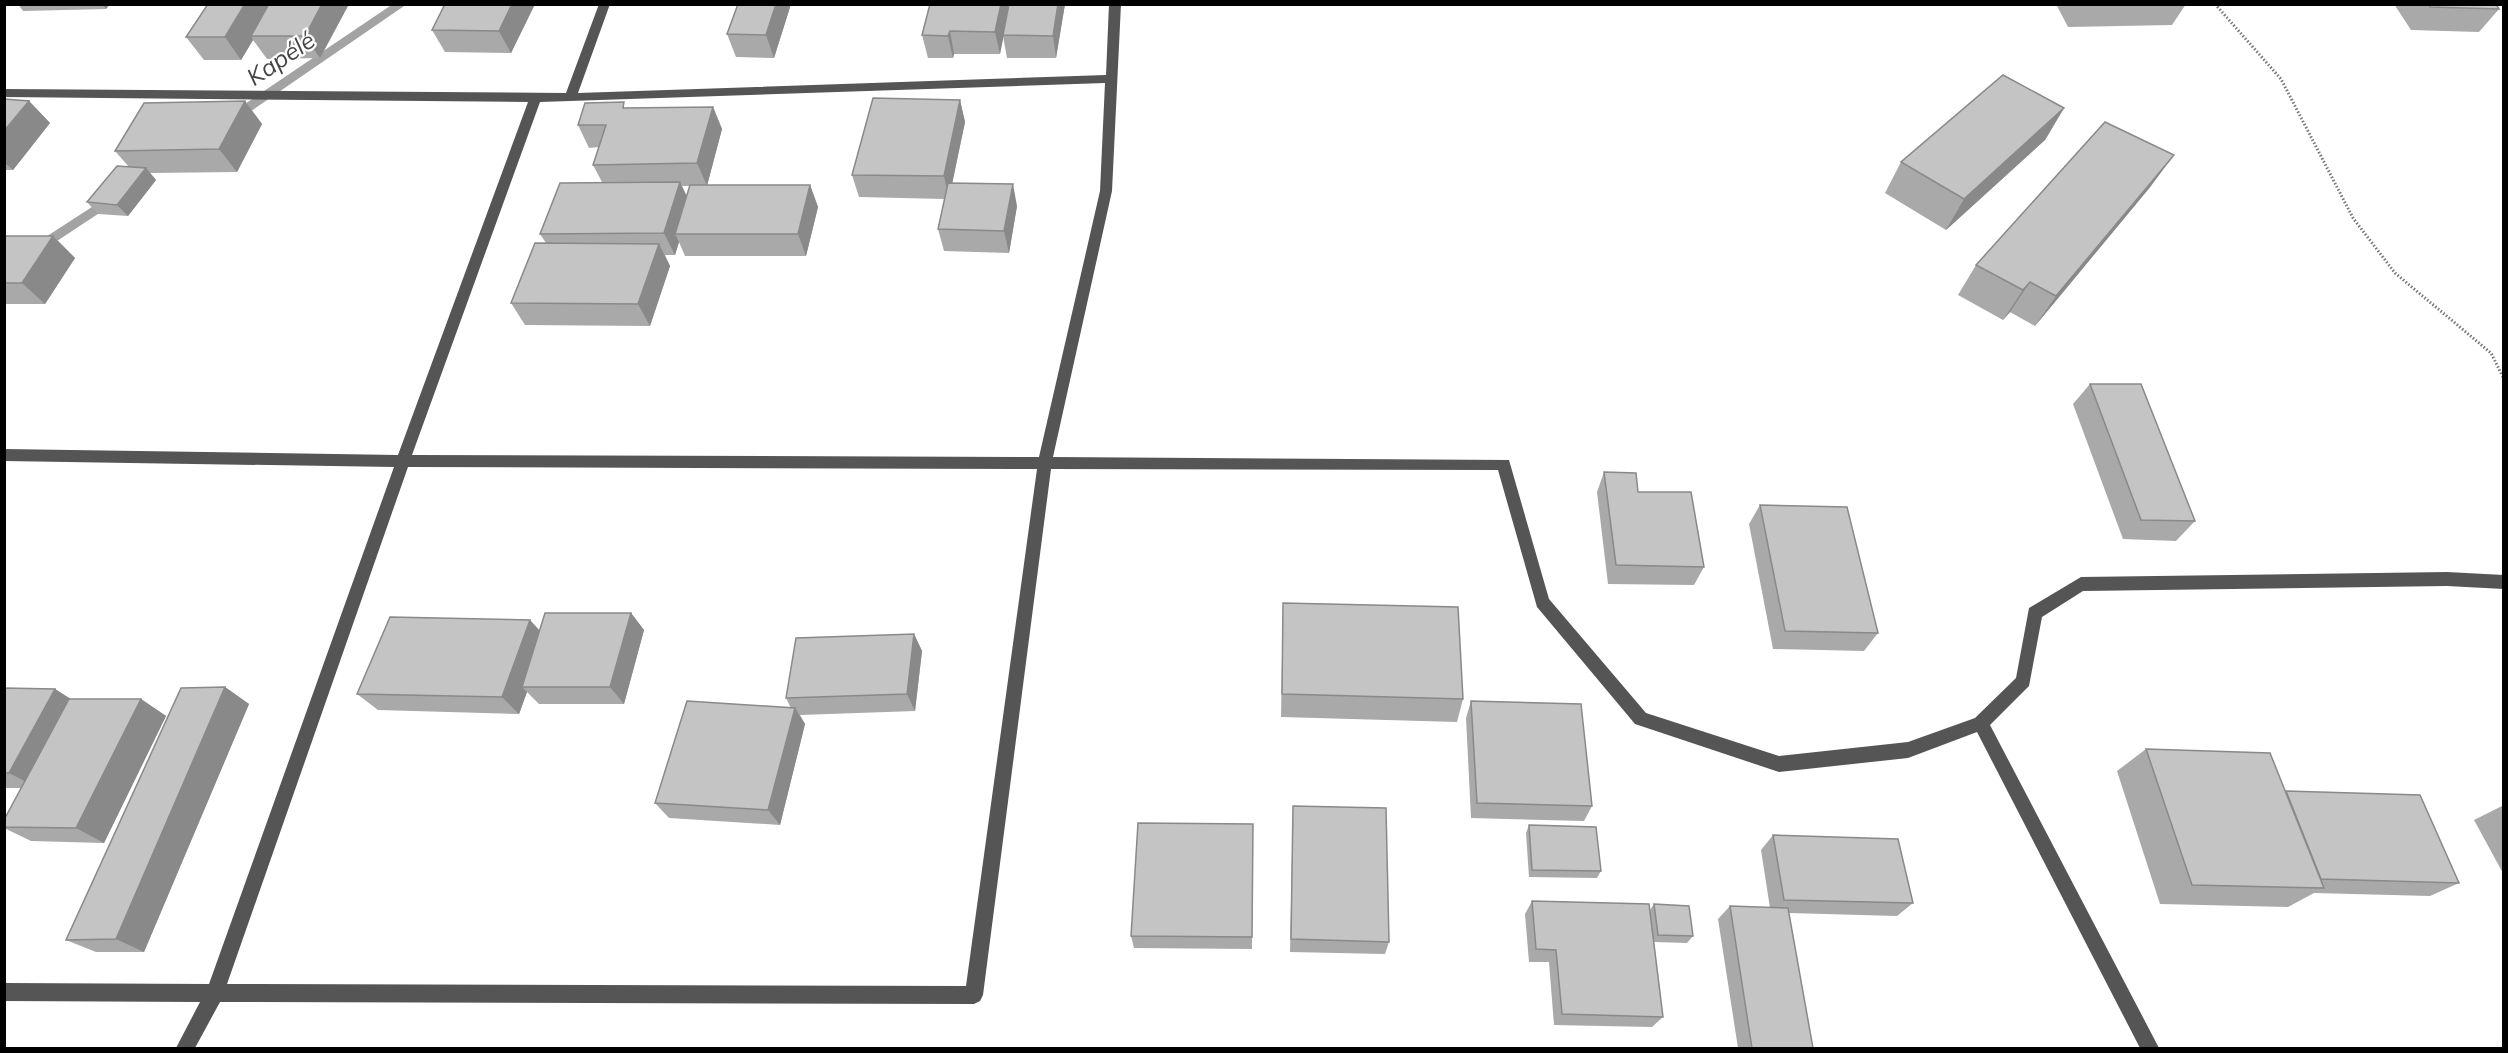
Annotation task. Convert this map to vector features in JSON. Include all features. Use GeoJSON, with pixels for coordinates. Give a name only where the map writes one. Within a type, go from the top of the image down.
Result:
{"type":"FeatureCollection","features":[{"type":"Feature","properties":{"kind":"street"},"geometry":{"type":"LineString","coordinates":[[570,98],[605,4]]}},
{"type":"Feature","properties":{"kind":"street"},"geometry":{"type":"LineString","coordinates":[[4,992],[974,995],[1045,462],[1106,191],[1115,4]]}},
{"type":"Feature","properties":{"kind":"street"},"geometry":{"type":"LineString","coordinates":[[4,93],[570,98],[1111,79]]}},
{"type":"Feature","properties":{"kind":"street"},"geometry":{"type":"LineString","coordinates":[[185,1048],[215,993],[403,461],[535,98]]}},
{"type":"Feature","properties":{"kind":"street"},"geometry":{"type":"LineString","coordinates":[[4,455],[403,461],[1504,464],[1542,602],[1641,719],[1779,764],[1908,750],[1981,723],[2023,681],[2035,613],[2081,584],[2447,579],[2504,582]]}},
{"type":"Feature","properties":{"kind":"street"},"geometry":{"type":"LineString","coordinates":[[1981,723],[2150,1048]]}},
{"type":"Feature","properties":{"kind":"path"},"geometry":{"type":"LineString","coordinates":[[2215,4],[2281,79],[2353,218],[2395,273],[2491,353],[2504,379]]}},
{"type":"Feature","properties":{"kind":"building"},"geometry":{"type":"Polygon","coordinates":[[[208,4],[245,4],[225,37],[186,37],[208,4]]]}},
{"type":"Feature","properties":{"kind":"building"},"geometry":{"type":"Polygon","coordinates":[[[269,4],[322,4],[305,36],[251,36],[269,4]]]}},
{"type":"Feature","properties":{"kind":"building"},"geometry":{"type":"Polygon","coordinates":[[[445,4],[512,4],[499,31],[432,30],[445,4]]]}},
{"type":"Feature","properties":{"kind":"building"},"geometry":{"type":"Polygon","coordinates":[[[738,4],[776,4],[766,35],[727,34],[738,4]]]}},
{"type":"Feature","properties":{"kind":"building"},"geometry":{"type":"Polygon","coordinates":[[[930,4],[1001,4],[995,32],[950,31],[948,36],[922,35],[930,4]]]}},
{"type":"Feature","properties":{"kind":"building"},"geometry":{"type":"Polygon","coordinates":[[[1009,4],[1058,4],[1053,36],[1003,35],[1009,4]]]}},
{"type":"Feature","properties":{"kind":"building"},"geometry":{"type":"Polygon","coordinates":[[[2428,4],[2496,4],[2499,9],[2430,7],[2428,4]]]}},
{"type":"Feature","properties":{"kind":"building"},"geometry":{"type":"Polygon","coordinates":[[[2003,75],[2064,108],[1964,199],[1901,162],[2003,75]]]}},
{"type":"Feature","properties":{"kind":"building"},"geometry":{"type":"Polygon","coordinates":[[[873,98],[960,100],[944,176],[852,175],[873,98]]]}},
{"type":"Feature","properties":{"kind":"building"},"geometry":{"type":"Polygon","coordinates":[[[4,99],[29,101],[4,131],[4,99]]]}},
{"type":"Feature","properties":{"kind":"building"},"geometry":{"type":"Polygon","coordinates":[[[245,101],[219,149],[115,151],[144,103],[245,101]]]}},
{"type":"Feature","properties":{"kind":"building"},"geometry":{"type":"Polygon","coordinates":[[[624,102],[623,108],[713,107],[697,163],[593,165],[606,125],[578,125],[585,103],[624,102]]]}},
{"type":"Feature","properties":{"kind":"building"},"geometry":{"type":"Polygon","coordinates":[[[2105,122],[2174,155],[2056,296],[2030,282],[2023,290],[1976,265],[2105,122]]]}},
{"type":"Feature","properties":{"kind":"building"},"geometry":{"type":"Polygon","coordinates":[[[117,166],[146,168],[117,205],[87,202],[117,166]]]}},
{"type":"Feature","properties":{"kind":"building"},"geometry":{"type":"Polygon","coordinates":[[[680,182],[664,233],[540,234],[560,183],[680,182]]]}},
{"type":"Feature","properties":{"kind":"building"},"geometry":{"type":"Polygon","coordinates":[[[948,183],[1013,184],[1004,231],[938,229],[948,183]]]}},
{"type":"Feature","properties":{"kind":"building"},"geometry":{"type":"Polygon","coordinates":[[[690,185],[810,185],[798,234],[675,234],[690,185]]]}},
{"type":"Feature","properties":{"kind":"building"},"geometry":{"type":"Polygon","coordinates":[[[4,236],[53,236],[22,283],[4,283],[4,236]]]}},
{"type":"Feature","properties":{"kind":"building"},"geometry":{"type":"Polygon","coordinates":[[[535,243],[659,244],[638,304],[511,303],[535,243]]]}},
{"type":"Feature","properties":{"kind":"building"},"geometry":{"type":"Polygon","coordinates":[[[2090,384],[2141,384],[2195,521],[2141,520],[2090,384]]]}},
{"type":"Feature","properties":{"kind":"building"},"geometry":{"type":"Polygon","coordinates":[[[1604,472],[1636,473],[1638,492],[1691,492],[1704,567],[1616,565],[1604,472]]]}},
{"type":"Feature","properties":{"kind":"building"},"geometry":{"type":"Polygon","coordinates":[[[1760,505],[1847,507],[1878,633],[1785,631],[1760,505]]]}},
{"type":"Feature","properties":{"kind":"building"},"geometry":{"type":"Polygon","coordinates":[[[1283,603],[1458,607],[1463,699],[1282,694],[1283,603]]]}},
{"type":"Feature","properties":{"kind":"building"},"geometry":{"type":"Polygon","coordinates":[[[545,613],[631,613],[610,687],[522,687],[545,613]]]}},
{"type":"Feature","properties":{"kind":"building"},"geometry":{"type":"Polygon","coordinates":[[[390,617],[530,620],[502,697],[357,694],[390,617]]]}},
{"type":"Feature","properties":{"kind":"building"},"geometry":{"type":"Polygon","coordinates":[[[914,634],[907,694],[786,698],[796,638],[914,634]]]}},
{"type":"Feature","properties":{"kind":"building"},"geometry":{"type":"Polygon","coordinates":[[[225,687],[116,939],[66,940],[181,688],[225,687]]]}},
{"type":"Feature","properties":{"kind":"building"},"geometry":{"type":"Polygon","coordinates":[[[4,688],[55,689],[9,773],[4,773],[4,688]]]}},
{"type":"Feature","properties":{"kind":"building"},"geometry":{"type":"Polygon","coordinates":[[[69,699],[141,699],[76,828],[4,827],[4,820],[69,699]]]}},
{"type":"Feature","properties":{"kind":"building"},"geometry":{"type":"Polygon","coordinates":[[[687,701],[795,708],[768,810],[655,803],[687,701]]]}},
{"type":"Feature","properties":{"kind":"building"},"geometry":{"type":"Polygon","coordinates":[[[1471,701],[1581,704],[1592,806],[1477,803],[1471,701]]]}},
{"type":"Feature","properties":{"kind":"building"},"geometry":{"type":"Polygon","coordinates":[[[2146,749],[2270,753],[2324,888],[2192,885],[2146,749]]]}},
{"type":"Feature","properties":{"kind":"building"},"geometry":{"type":"Polygon","coordinates":[[[2286,791],[2420,795],[2459,883],[2321,879],[2286,791]]]}},
{"type":"Feature","properties":{"kind":"building"},"geometry":{"type":"Polygon","coordinates":[[[1293,806],[1386,808],[1389,942],[1291,939],[1293,806]]]}},
{"type":"Feature","properties":{"kind":"building"},"geometry":{"type":"Polygon","coordinates":[[[1138,823],[1253,824],[1252,937],[1131,936],[1138,823]]]}},
{"type":"Feature","properties":{"kind":"building"},"geometry":{"type":"Polygon","coordinates":[[[1529,825],[1596,827],[1601,871],[1532,870],[1529,825]]]}},
{"type":"Feature","properties":{"kind":"building"},"geometry":{"type":"Polygon","coordinates":[[[1773,835],[1898,839],[1913,903],[1784,900],[1773,835]]]}},
{"type":"Feature","properties":{"kind":"building"},"geometry":{"type":"Polygon","coordinates":[[[1532,901],[1649,904],[1663,1017],[1562,1014],[1556,950],[1536,949],[1532,901]]]}},
{"type":"Feature","properties":{"kind":"building"},"geometry":{"type":"Polygon","coordinates":[[[1654,904],[1689,906],[1693,936],[1658,935],[1654,904]]]}},
{"type":"Feature","properties":{"kind":"building"},"geometry":{"type":"Polygon","coordinates":[[[1730,906],[1788,908],[1813,1048],[1752,1048],[1730,906]]]}},
{"type":"Feature","properties":{"kind":"waterway","name":"Kapélé"},"geometry":{"type":"LineString","coordinates":[[234,117],[402,4]]}},
{"type":"Feature","properties":{"kind":"waterway","name":"Kapélé"},"geometry":{"type":"LineString","coordinates":[[4,271],[112,199]]}}]}
